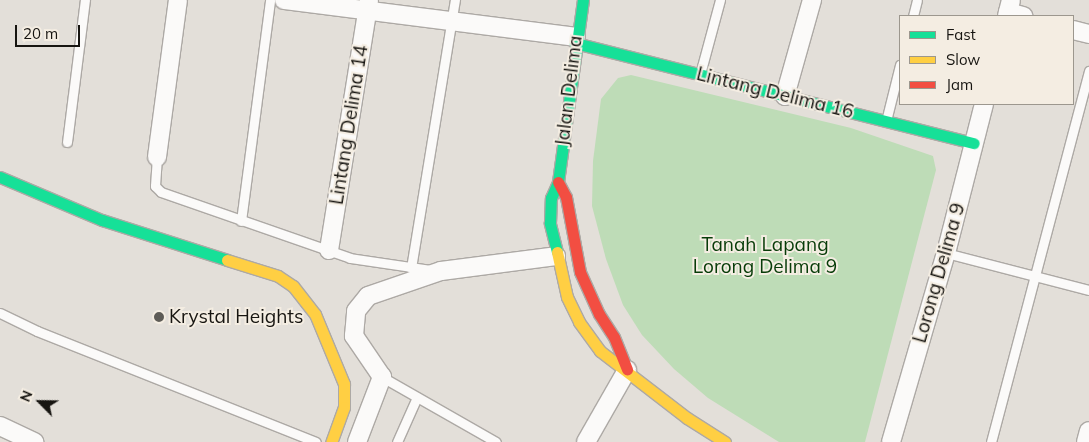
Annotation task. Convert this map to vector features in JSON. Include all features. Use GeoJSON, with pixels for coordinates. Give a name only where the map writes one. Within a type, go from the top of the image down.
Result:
{"type":"FeatureCollection","features":[{"type":"Feature","properties":{"kind":"street"},"geometry":{"type":"LineString","coordinates":[[158,157],[178,0]]}},
{"type":"Feature","properties":{"kind":"street","name":"Lintang Delima 16"},"geometry":{"type":"LineString","coordinates":[[284,0],[368,6],[451,23],[575,40],[785,96],[974,143]]}},
{"type":"Feature","properties":{"kind":"street","name":"Jalan Delima"},"geometry":{"type":"LineString","coordinates":[[582,0],[575,40],[558,182],[551,198],[550,223],[556,256],[567,297],[579,322],[600,352],[627,370],[687,418],[725,442]]}},
{"type":"Feature","properties":{"kind":"street"},"geometry":{"type":"LineString","coordinates":[[785,96],[812,0]]}},
{"type":"Feature","properties":{"kind":"street","name":"Lintang Delima 14"},"geometry":{"type":"LineString","coordinates":[[329,250],[368,6]]}},
{"type":"Feature","properties":{"kind":"street"},"geometry":{"type":"LineString","coordinates":[[1074,30],[1089,34]]}},
{"type":"Feature","properties":{"kind":"street","name":"Lorong Delima 9"},"geometry":{"type":"LineString","coordinates":[[891,442],[946,253],[984,105]]}},
{"type":"Feature","properties":{"kind":"street"},"geometry":{"type":"LineString","coordinates":[[0,178],[102,220],[278,276],[294,286],[315,314],[344,384],[344,407],[331,442]]}},
{"type":"Feature","properties":{"kind":"street","name":"Jalan Delima"},"geometry":{"type":"LineString","coordinates":[[558,182],[566,197],[580,272],[595,307],[614,337],[627,370]]}},
{"type":"Feature","properties":{"kind":"street"},"geometry":{"type":"LineString","coordinates":[[357,442],[382,377],[354,336],[356,311],[368,296],[441,271],[556,256]]}},
{"type":"Feature","properties":{"kind":"street"},"geometry":{"type":"LineString","coordinates":[[586,442],[627,370]]}},
{"type":"Feature","properties":{"kind":"street"},"geometry":{"type":"LineString","coordinates":[[0,426],[34,442]]}},
{"type":"Feature","properties":{"kind":"street"},"geometry":{"type":"LineString","coordinates":[[1086,442],[1089,431]]}},
{"type":"Feature","properties":{"kind":"lane"},"geometry":{"type":"LineString","coordinates":[[67,142],[85,0]]}},
{"type":"Feature","properties":{"kind":"lane"},"geometry":{"type":"LineString","coordinates":[[240,221],[270,0]]}},
{"type":"Feature","properties":{"kind":"lane"},"geometry":{"type":"LineString","coordinates":[[411,268],[455,0]]}},
{"type":"Feature","properties":{"kind":"lane"},"geometry":{"type":"LineString","coordinates":[[700,74],[720,0]]}},
{"type":"Feature","properties":{"kind":"lane"},"geometry":{"type":"LineString","coordinates":[[913,15],[918,0]]}},
{"type":"Feature","properties":{"kind":"lane"},"geometry":{"type":"LineString","coordinates":[[886,121],[899,69]]}},
{"type":"Feature","properties":{"kind":"lane"},"geometry":{"type":"LineString","coordinates":[[991,442],[1089,70]]}},
{"type":"Feature","properties":{"kind":"lane"},"geometry":{"type":"LineString","coordinates":[[158,157],[155,182],[158,190],[240,221],[350,258],[441,271]]}},
{"type":"Feature","properties":{"kind":"lane"},"geometry":{"type":"LineString","coordinates":[[946,253],[1089,290]]}},
{"type":"Feature","properties":{"kind":"lane"},"geometry":{"type":"LineString","coordinates":[[0,313],[37,331],[316,442]]}},
{"type":"Feature","properties":{"kind":"lane"},"geometry":{"type":"LineString","coordinates":[[382,377],[496,442]]}},
{"type":"Feature","properties":{"kind":"lane"},"geometry":{"type":"LineString","coordinates":[[397,442],[417,397]]}},
{"type":"Feature","properties":{"kind":"green space","name":"Tanah Lapang Lorong Delima 9"},"geometry":{"type":"Polygon","coordinates":[[[631,75],[851,128],[933,156],[936,170],[865,442],[779,442],[708,398],[674,369],[642,335],[623,305],[606,259],[592,206],[593,161],[601,99],[618,78],[631,75]]]}},
{"type":"Feature","properties":{"kind":"traffic: fast"},"geometry":{"type":"LineString","coordinates":[[557,252],[550,223],[551,198],[558,182],[583,0]]}},
{"type":"Feature","properties":{"kind":"traffic: fast"},"geometry":{"type":"LineString","coordinates":[[575,43],[974,143]]}},
{"type":"Feature","properties":{"kind":"traffic: fast"},"geometry":{"type":"LineString","coordinates":[[0,177],[102,220],[227,260]]}},
{"type":"Feature","properties":{"kind":"traffic: slow"},"geometry":{"type":"LineString","coordinates":[[557,252],[567,297],[579,322],[600,351],[687,418],[725,442]]}},
{"type":"Feature","properties":{"kind":"traffic: slow"},"geometry":{"type":"LineString","coordinates":[[227,260],[278,276],[293,286],[315,314],[344,384],[344,407],[331,442]]}},
{"type":"Feature","properties":{"kind":"traffic: jam"},"geometry":{"type":"LineString","coordinates":[[558,182],[566,197],[580,272],[599,314],[614,337],[627,370]]}},
{"type":"Feature","properties":{"kind":"place","name":"Krystal Heights"},"geometry":{"type":"Point","coordinates":[159,317]}}]}
